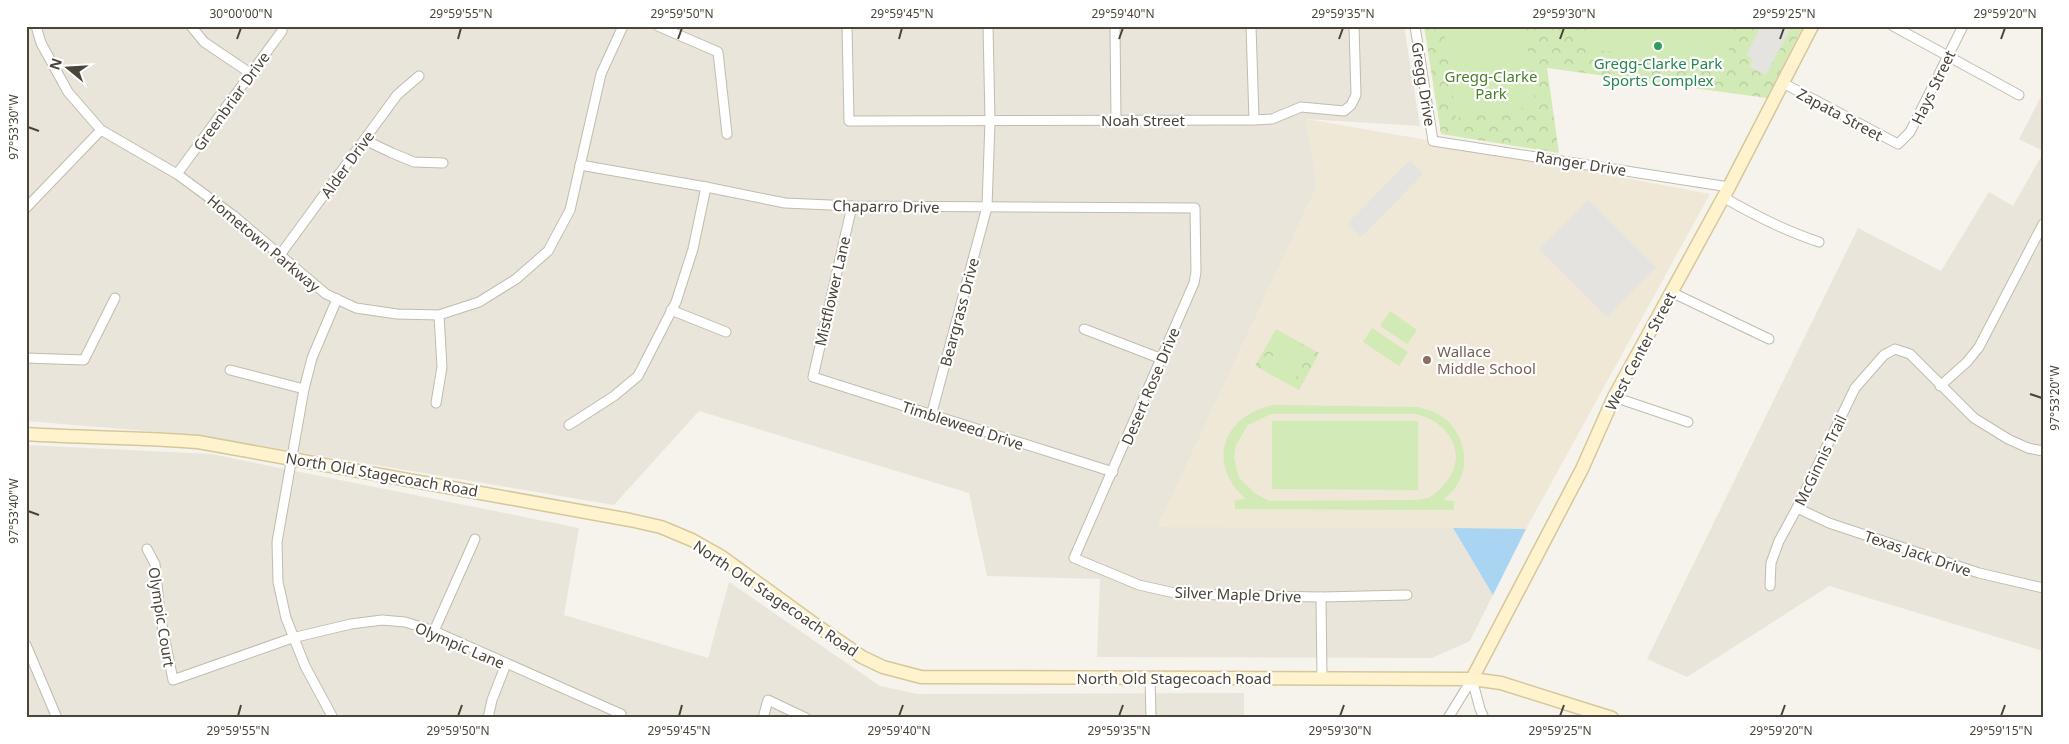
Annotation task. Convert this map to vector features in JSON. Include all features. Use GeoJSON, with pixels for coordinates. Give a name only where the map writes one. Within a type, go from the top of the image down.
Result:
{"type":"FeatureCollection","features":[{"type":"Feature","properties":{"kind":"street","name":"Hometown Parkway"},"geometry":{"type":"LineString","coordinates":[[36,26],[41,42],[68,92],[101,130],[177,174],[234,216],[326,294],[356,308],[397,314],[440,314],[480,302],[516,279],[548,250],[570,210],[601,74],[623,26]]}},
{"type":"Feature","properties":{"kind":"street"},"geometry":{"type":"LineString","coordinates":[[190,26],[204,42],[250,73]]}},
{"type":"Feature","properties":{"kind":"street","name":"Greenbriar Drive"},"geometry":{"type":"LineString","coordinates":[[177,174],[282,32],[282,26]]}},
{"type":"Feature","properties":{"kind":"street"},"geometry":{"type":"LineString","coordinates":[[658,26],[718,52],[727,134]]}},
{"type":"Feature","properties":{"kind":"street","name":"Noah Street"},"geometry":{"type":"LineString","coordinates":[[847,26],[849,121],[1254,120],[1272,119],[1301,107],[1339,112],[1348,109],[1354,100],[1357,88],[1354,26]]}},
{"type":"Feature","properties":{"kind":"street"},"geometry":{"type":"LineString","coordinates":[[988,26],[990,120]]}},
{"type":"Feature","properties":{"kind":"street"},"geometry":{"type":"LineString","coordinates":[[1115,26],[1116,120]]}},
{"type":"Feature","properties":{"kind":"street"},"geometry":{"type":"LineString","coordinates":[[1251,26],[1254,120]]}},
{"type":"Feature","properties":{"kind":"street","name":"Gregg Drive"},"geometry":{"type":"LineString","coordinates":[[1415,26],[1433,141]]}},
{"type":"Feature","properties":{"kind":"street","name":"West Center Street"},"geometry":{"type":"LineString","coordinates":[[1472,679],[1582,469],[1614,396],[1726,192],[1812,26]]}},
{"type":"Feature","properties":{"kind":"street"},"geometry":{"type":"LineString","coordinates":[[1893,26],[2019,95]]}},
{"type":"Feature","properties":{"kind":"street","name":"Hays Street"},"geometry":{"type":"LineString","coordinates":[[1898,144],[1910,132],[1963,26]]}},
{"type":"Feature","properties":{"kind":"street","name":"Alder Drive"},"geometry":{"type":"LineString","coordinates":[[280,255],[397,95],[418,76]]}},
{"type":"Feature","properties":{"kind":"street","name":"Zapata Street"},"geometry":{"type":"LineString","coordinates":[[1783,83],[1898,144]]}},
{"type":"Feature","properties":{"kind":"street","name":"Beargrass Drive"},"geometry":{"type":"LineString","coordinates":[[931,416],[987,207],[990,120]]}},
{"type":"Feature","properties":{"kind":"street"},"geometry":{"type":"LineString","coordinates":[[26,208],[101,130]]}},
{"type":"Feature","properties":{"kind":"street"},"geometry":{"type":"LineString","coordinates":[[365,140],[392,154],[414,162],[443,163]]}},
{"type":"Feature","properties":{"kind":"street","name":"Ranger Drive"},"geometry":{"type":"LineString","coordinates":[[1433,141],[1726,192]]}},
{"type":"Feature","properties":{"kind":"street","name":"Chaparro Drive"},"geometry":{"type":"LineString","coordinates":[[580,165],[785,203],[852,206],[1195,208]]}},
{"type":"Feature","properties":{"kind":"street"},"geometry":{"type":"LineString","coordinates":[[569,425],[614,396],[638,376],[671,310],[692,250],[706,187]]}},
{"type":"Feature","properties":{"kind":"street"},"geometry":{"type":"LineString","coordinates":[[1726,192],[1768,222],[1794,234],[1819,242]]}},
{"type":"Feature","properties":{"kind":"street","name":"Mistflower Lane"},"geometry":{"type":"LineString","coordinates":[[813,377],[852,206]]}},
{"type":"Feature","properties":{"kind":"street","name":"Desert Rose Drive"},"geometry":{"type":"LineString","coordinates":[[1074,558],[1194,283],[1196,272],[1195,208]]}},
{"type":"Feature","properties":{"kind":"street"},"geometry":{"type":"LineString","coordinates":[[2043,224],[1979,347],[1967,362],[1940,386],[1974,418],[1990,429],[2028,448],[2043,451]]}},
{"type":"Feature","properties":{"kind":"street"},"geometry":{"type":"LineString","coordinates":[[2034,241],[2043,246]]}},
{"type":"Feature","properties":{"kind":"street"},"geometry":{"type":"LineString","coordinates":[[1671,292],[1769,339]]}},
{"type":"Feature","properties":{"kind":"street"},"geometry":{"type":"LineString","coordinates":[[26,358],[84,360],[115,298]]}},
{"type":"Feature","properties":{"kind":"street"},"geometry":{"type":"LineString","coordinates":[[332,718],[308,674],[292,638],[278,582],[277,542],[304,389],[312,358],[337,299]]}},
{"type":"Feature","properties":{"kind":"street"},"geometry":{"type":"LineString","coordinates":[[671,310],[726,332]]}},
{"type":"Feature","properties":{"kind":"street"},"geometry":{"type":"LineString","coordinates":[[436,403],[442,367],[440,314]]}},
{"type":"Feature","properties":{"kind":"street"},"geometry":{"type":"LineString","coordinates":[[1084,329],[1162,359]]}},
{"type":"Feature","properties":{"kind":"street","name":"McGinnis Trail"},"geometry":{"type":"LineString","coordinates":[[1770,586],[1771,563],[1776,548],[1855,388],[1884,355],[1895,349],[1910,354],[1940,386]]}},
{"type":"Feature","properties":{"kind":"street"},"geometry":{"type":"LineString","coordinates":[[230,370],[304,389]]}},
{"type":"Feature","properties":{"kind":"street","name":"Timbleweed Drive"},"geometry":{"type":"LineString","coordinates":[[813,377],[931,416],[1113,472]]}},
{"type":"Feature","properties":{"kind":"street"},"geometry":{"type":"LineString","coordinates":[[1614,396],[1688,422]]}},
{"type":"Feature","properties":{"kind":"street","name":"North Old Stagecoach Road"},"geometry":{"type":"LineString","coordinates":[[26,434],[83,438],[146,438],[198,442],[292,457],[661,527],[692,540],[722,557],[813,624],[862,656],[883,667],[901,672],[936,678],[1472,679],[1501,683],[1612,718]]}},
{"type":"Feature","properties":{"kind":"street","name":"Texas Jack Drive"},"geometry":{"type":"LineString","coordinates":[[1797,508],[1829,523],[1979,574],[2043,588]]}},
{"type":"Feature","properties":{"kind":"street"},"geometry":{"type":"LineString","coordinates":[[434,631],[475,539]]}},
{"type":"Feature","properties":{"kind":"street","name":"Olympic Court"},"geometry":{"type":"LineString","coordinates":[[147,549],[155,564],[160,615],[173,680],[292,638]]}},
{"type":"Feature","properties":{"kind":"street","name":"Silver Maple Drive"},"geometry":{"type":"LineString","coordinates":[[1074,558],[1139,585],[1179,594],[1321,597],[1407,595]]}},
{"type":"Feature","properties":{"kind":"street"},"geometry":{"type":"LineString","coordinates":[[1321,597],[1322,678]]}},
{"type":"Feature","properties":{"kind":"street","name":"Olympic Lane"},"geometry":{"type":"LineString","coordinates":[[292,638],[351,624],[382,620],[405,622],[434,631],[620,716]]}},
{"type":"Feature","properties":{"kind":"street"},"geometry":{"type":"LineString","coordinates":[[26,645],[57,718]]}},
{"type":"Feature","properties":{"kind":"street"},"geometry":{"type":"LineString","coordinates":[[488,718],[492,700],[506,664]]}},
{"type":"Feature","properties":{"kind":"street"},"geometry":{"type":"LineString","coordinates":[[1150,678],[1151,718]]}},
{"type":"Feature","properties":{"kind":"street"},"geometry":{"type":"LineString","coordinates":[[1448,718],[1472,679]]}},
{"type":"Feature","properties":{"kind":"street"},"geometry":{"type":"LineString","coordinates":[[1472,679],[1484,718]]}},
{"type":"Feature","properties":{"kind":"street"},"geometry":{"type":"LineString","coordinates":[[763,718],[768,700],[806,718]]}},
{"type":"Feature","properties":{"kind":"shaded area"},"geometry":{"type":"Polygon","coordinates":[[[26,26],[1404,26],[1420,126],[1306,119],[1317,186],[1158,526],[1453,528],[1493,595],[1470,641],[1432,658],[1097,657],[1100,579],[987,576],[969,493],[699,411],[614,505],[196,435],[26,421],[26,26]]]}},
{"type":"Feature","properties":{"kind":"shaded area"},"geometry":{"type":"Polygon","coordinates":[[[1761,26],[1792,26],[1766,75],[1749,67],[1753,59],[1746,55],[1761,26]]]}},
{"type":"Feature","properties":{"kind":"shaded area"},"geometry":{"type":"Polygon","coordinates":[[[2043,93],[2043,151],[2019,139],[2043,93]]]}},
{"type":"Feature","properties":{"kind":"shaded area","name":"Wallace Middle School"},"geometry":{"type":"Polygon","coordinates":[[[1306,119],[1710,194],[1526,529],[1157,527],[1317,186],[1306,119]]]}},
{"type":"Feature","properties":{"kind":"shaded area"},"geometry":{"type":"Polygon","coordinates":[[[2043,153],[2043,651],[1829,586],[1687,677],[1647,659],[1858,228],[1941,271],[1989,192],[2013,206],[2043,153]]]}},
{"type":"Feature","properties":{"kind":"shaded area"},"geometry":{"type":"Polygon","coordinates":[[[1410,160],[1423,174],[1361,237],[1347,224],[1410,160]]]}},
{"type":"Feature","properties":{"kind":"shaded area"},"geometry":{"type":"Polygon","coordinates":[[[1588,200],[1656,267],[1607,317],[1539,249],[1588,200]]]}},
{"type":"Feature","properties":{"kind":"shaded area"},"geometry":{"type":"Polygon","coordinates":[[[26,445],[211,454],[579,528],[564,615],[708,658],[729,582],[880,686],[917,694],[1244,693],[1244,718],[26,718],[26,445]]]}},
{"type":"Feature","properties":{"kind":"green space","name":"Gregg-Clarke Park"},"geometry":{"type":"Polygon","coordinates":[[[1424,26],[1803,26],[1767,98],[1547,68],[1559,153],[1441,134],[1424,26]]]}},
{"type":"Feature","properties":{"kind":"green space"},"geometry":{"type":"Polygon","coordinates":[[[1443,26],[1524,26],[1536,106],[1456,118],[1443,26]]]}},
{"type":"Feature","properties":{"kind":"green space","name":"Gregg-Clarke Park Sports Complex"},"geometry":{"type":"Polygon","coordinates":[[[1586,26],[1732,26],[1728,60],[1722,64],[1588,49],[1584,43],[1586,26]]]}},
{"type":"Feature","properties":{"kind":"green space"},"geometry":{"type":"Polygon","coordinates":[[[1390,311],[1417,330],[1407,344],[1380,326],[1390,311]]]}},
{"type":"Feature","properties":{"kind":"green space"},"geometry":{"type":"Polygon","coordinates":[[[1372,328],[1408,352],[1399,366],[1363,342],[1372,328]]]}},
{"type":"Feature","properties":{"kind":"green space"},"geometry":{"type":"Polygon","coordinates":[[[1276,329],[1319,353],[1299,390],[1255,366],[1276,329]]]}},
{"type":"Feature","properties":{"kind":"green space"},"geometry":{"type":"Polygon","coordinates":[[[1281,337],[1309,352],[1303,365],[1274,349],[1281,337]]]}},
{"type":"Feature","properties":{"kind":"green space"},"geometry":{"type":"Polygon","coordinates":[[[1271,355],[1300,370],[1293,383],[1264,367],[1271,355]]]}},
{"type":"Feature","properties":{"kind":"green space"},"geometry":{"type":"Polygon","coordinates":[[[1273,405],[1418,407],[1434,412],[1453,427],[1463,447],[1463,469],[1460,479],[1443,500],[1454,501],[1454,510],[1235,509],[1235,500],[1246,499],[1234,485],[1226,471],[1225,443],[1231,430],[1242,419],[1256,411],[1273,405]],[[1271,414],[1248,425],[1236,445],[1234,458],[1239,478],[1256,494],[1269,501],[1415,500],[1428,498],[1435,494],[1447,481],[1456,459],[1455,449],[1445,430],[1437,423],[1415,414],[1271,414]]]}},
{"type":"Feature","properties":{"kind":"green space"},"geometry":{"type":"Polygon","coordinates":[[[1272,421],[1418,421],[1418,490],[1272,489],[1272,421]]]}},
{"type":"Feature","properties":{"kind":"water"},"geometry":{"type":"Polygon","coordinates":[[[1453,528],[1526,529],[1493,595],[1453,528]]]}},
{"type":"Feature","properties":{"kind":"place","name":"Gregg-Clarke Park Sports Complex"},"geometry":{"type":"Point","coordinates":[1658,46]}},
{"type":"Feature","properties":{"kind":"place","name":"Wallace Middle School"},"geometry":{"type":"Point","coordinates":[1427,360]}}]}
